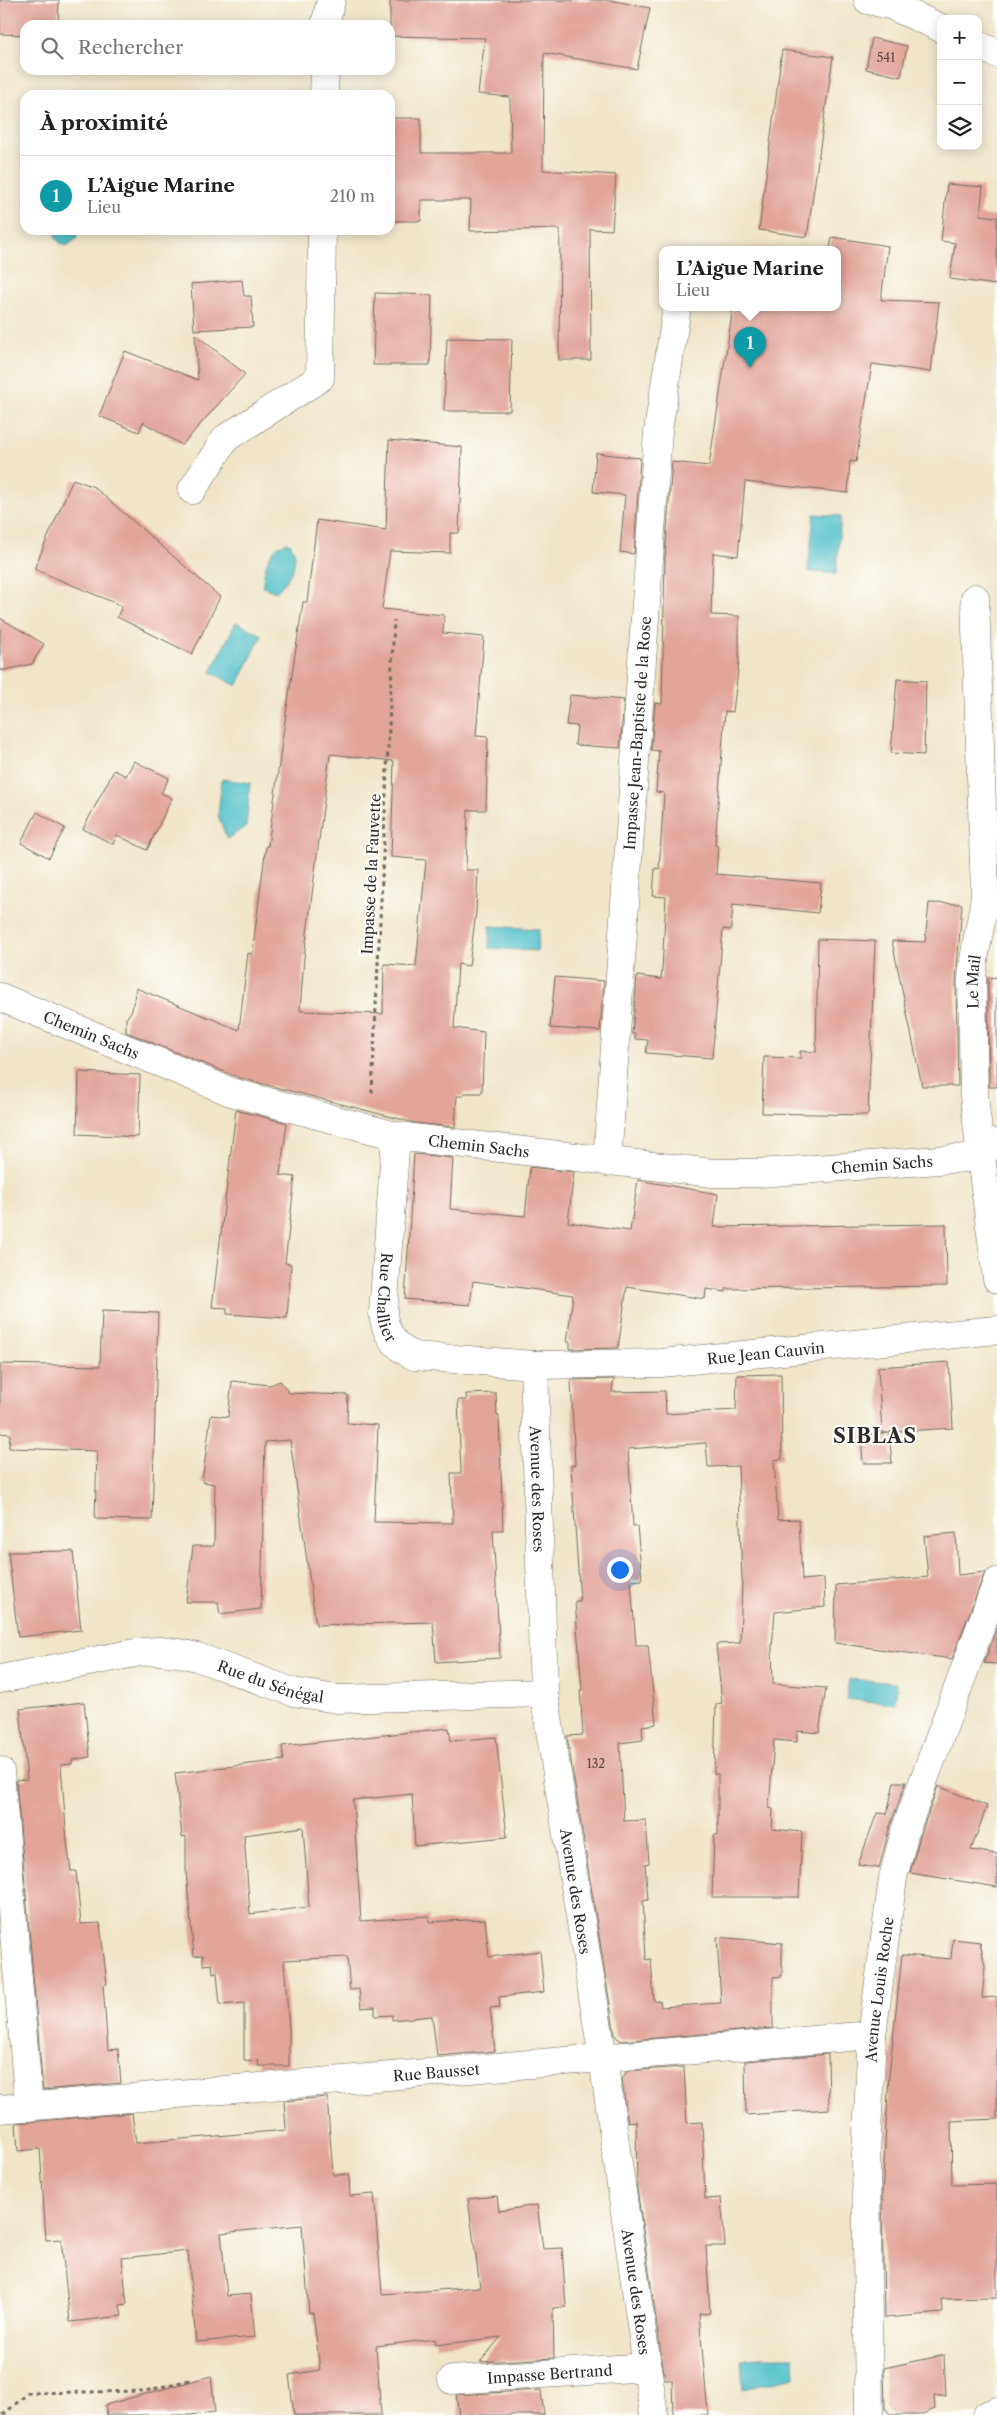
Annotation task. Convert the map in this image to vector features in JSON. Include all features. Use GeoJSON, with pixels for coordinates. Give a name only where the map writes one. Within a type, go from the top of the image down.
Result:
{"type":"FeatureCollection","features":[{"type":"Feature","properties":{"kind":"street"},"geometry":{"type":"LineString","coordinates":[[326,20],[331,0]]}},
{"type":"Feature","properties":{"kind":"street"},"geometry":{"type":"LineString","coordinates":[[868,0],[890,5],[937,26]]}},
{"type":"Feature","properties":{"kind":"street"},"geometry":{"type":"LineString","coordinates":[[324,90],[325,75]]}},
{"type":"Feature","properties":{"kind":"street"},"geometry":{"type":"LineString","coordinates":[[192,490],[226,438],[320,378],[322,235]]}},
{"type":"Feature","properties":{"kind":"street","name":"Impasse Jean-Baptiste de la Rose"},"geometry":{"type":"LineString","coordinates":[[607,1162],[658,431],[676,311]]}},
{"type":"Feature","properties":{"kind":"street","name":"Le Mail"},"geometry":{"type":"LineString","coordinates":[[976,598],[985,895],[983,918],[973,963],[972,981],[974,1096],[989,1148],[997,1279]]}},
{"type":"Feature","properties":{"kind":"street","name":"Chemin Sachs"},"geometry":{"type":"LineString","coordinates":[[0,997],[231,1092],[396,1136],[607,1162],[734,1174],[989,1148]]}},
{"type":"Feature","properties":{"kind":"street","name":"Rue Challier"},"geometry":{"type":"LineString","coordinates":[[396,1136],[382,1313],[389,1336],[404,1351],[414,1356],[534,1365]]}},
{"type":"Feature","properties":{"kind":"street","name":"Rue Jean Cauvin"},"geometry":{"type":"LineString","coordinates":[[534,1365],[661,1363],[997,1330]]}},
{"type":"Feature","properties":{"kind":"street","name":"Avenue des Roses"},"geometry":{"type":"LineString","coordinates":[[534,1365],[544,1693],[603,2059],[654,2415]]}},
{"type":"Feature","properties":{"kind":"street","name":"Avenue Louis Roche"},"geometry":{"type":"LineString","coordinates":[[869,2415],[866,2165],[872,2035],[898,1854],[997,1582]]}},
{"type":"Feature","properties":{"kind":"street","name":"Rue du Sénégal"},"geometry":{"type":"LineString","coordinates":[[0,1679],[140,1652],[160,1651],[197,1657],[293,1692],[337,1699],[544,1693]]}},
{"type":"Feature","properties":{"kind":"street"},"geometry":{"type":"LineString","coordinates":[[0,1771],[29,2106]]}},
{"type":"Feature","properties":{"kind":"street","name":"Rue Bausset"},"geometry":{"type":"LineString","coordinates":[[0,2109],[872,2035]]}},
{"type":"Feature","properties":{"kind":"street","name":"Impasse Bertrand"},"geometry":{"type":"LineString","coordinates":[[452,2380],[648,2367]]}},
{"type":"Feature","properties":{"kind":"street"},"geometry":{"type":"LineString","coordinates":[[987,2415],[997,2411]]}},
{"type":"Feature","properties":{"kind":"path","name":"Impasse de la Fauvette"},"geometry":{"type":"LineString","coordinates":[[370,1128],[394,620]]}},
{"type":"Feature","properties":{"kind":"path"},"geometry":{"type":"LineString","coordinates":[[3,2415],[28,2393],[145,2391],[193,2379]]}},
{"type":"Feature","properties":{"kind":"water"},"geometry":{"type":"Polygon","coordinates":[[[55,235],[77,235],[76,239],[67,246],[58,240],[55,235]]]}},
{"type":"Feature","properties":{"kind":"water"},"geometry":{"type":"Polygon","coordinates":[[[814,514],[841,516],[836,574],[808,571],[814,514]]]}},
{"type":"Feature","properties":{"kind":"water"},"geometry":{"type":"Polygon","coordinates":[[[286,542],[291,544],[294,551],[293,568],[284,584],[276,592],[263,587],[264,571],[267,561],[273,552],[277,547],[286,542]]]}},
{"type":"Feature","properties":{"kind":"water"},"geometry":{"type":"Polygon","coordinates":[[[236,622],[262,635],[237,686],[211,672],[236,622]]]}},
{"type":"Feature","properties":{"kind":"water"},"geometry":{"type":"Polygon","coordinates":[[[222,779],[250,783],[246,827],[227,839],[218,815],[222,779]]]}},
{"type":"Feature","properties":{"kind":"water"},"geometry":{"type":"Polygon","coordinates":[[[490,926],[539,929],[537,951],[489,948],[490,926]]]}},
{"type":"Feature","properties":{"kind":"water"},"geometry":{"type":"Polygon","coordinates":[[[849,1679],[897,1683],[895,1704],[846,1699],[849,1679]]]}},
{"type":"Feature","properties":{"kind":"water"},"geometry":{"type":"Polygon","coordinates":[[[794,2357],[795,2377],[743,2389],[741,2359],[794,2357]]]}},
{"type":"Feature","properties":{"kind":"building"},"geometry":{"type":"Polygon","coordinates":[[[0,0],[59,0],[58,20],[20,20],[20,35],[0,34],[0,0]]]}},
{"type":"Feature","properties":{"kind":"building"},"geometry":{"type":"Polygon","coordinates":[[[390,0],[610,0],[650,8],[637,69],[544,53],[543,170],[616,175],[612,230],[590,229],[591,360],[559,360],[560,229],[470,231],[471,200],[421,200],[421,221],[395,221],[395,118],[421,118],[421,153],[511,153],[510,97],[478,94],[485,38],[395,36],[395,20],[390,20],[390,0]]]}},
{"type":"Feature","properties":{"kind":"building"},"geometry":{"type":"Polygon","coordinates":[[[872,38],[907,46],[901,77],[866,69],[872,38]]]}},
{"type":"Feature","properties":{"kind":"building"},"geometry":{"type":"Polygon","coordinates":[[[782,50],[833,57],[807,237],[759,230],[782,50]]]}},
{"type":"Feature","properties":{"kind":"building"},"geometry":{"type":"Polygon","coordinates":[[[947,184],[983,187],[980,215],[997,217],[997,285],[950,279],[955,243],[941,241],[947,184]]]}},
{"type":"Feature","properties":{"kind":"building"},"geometry":{"type":"Polygon","coordinates":[[[832,237],[888,246],[881,300],[939,302],[931,372],[872,364],[856,462],[850,461],[848,493],[745,482],[738,556],[713,553],[711,615],[739,616],[739,662],[733,712],[725,711],[715,845],[718,846],[716,874],[821,883],[818,913],[733,904],[731,930],[723,929],[712,1058],[646,1053],[648,1040],[635,1039],[635,1034],[632,1034],[637,976],[661,979],[662,970],[666,897],[653,896],[655,868],[659,869],[664,793],[656,792],[659,751],[651,750],[655,703],[662,704],[665,556],[672,462],[709,466],[732,311],[841,311],[841,246],[830,246],[832,237]]]}},
{"type":"Feature","properties":{"kind":"building"},"geometry":{"type":"Polygon","coordinates":[[[242,280],[244,296],[251,296],[253,327],[194,330],[191,284],[242,280]]]}},
{"type":"Feature","properties":{"kind":"building"},"geometry":{"type":"Polygon","coordinates":[[[375,293],[432,295],[430,365],[373,365],[375,293]]]}},
{"type":"Feature","properties":{"kind":"building"},"geometry":{"type":"Polygon","coordinates":[[[195,334],[245,374],[182,445],[143,422],[139,432],[99,416],[125,351],[198,380],[195,334]]]}},
{"type":"Feature","properties":{"kind":"building"},"geometry":{"type":"Polygon","coordinates":[[[447,338],[512,339],[510,411],[444,411],[447,338]]]}},
{"type":"Feature","properties":{"kind":"building"},"geometry":{"type":"Polygon","coordinates":[[[389,440],[462,447],[459,533],[450,533],[450,553],[390,551],[382,609],[444,615],[443,633],[484,637],[476,736],[488,737],[486,810],[468,810],[466,870],[478,870],[476,912],[469,966],[458,964],[454,1028],[484,1032],[482,1093],[464,1093],[464,1096],[457,1096],[455,1127],[415,1123],[240,1078],[126,1032],[126,1019],[132,1010],[136,988],[239,1030],[248,953],[252,954],[266,846],[268,846],[303,602],[307,602],[317,520],[386,530],[389,440]],[[330,754],[304,957],[300,1011],[383,1014],[384,964],[416,966],[426,860],[391,857],[394,761],[330,754]]]}},
{"type":"Feature","properties":{"kind":"building"},"geometry":{"type":"Polygon","coordinates":[[[596,453],[640,458],[634,554],[620,552],[625,495],[593,492],[596,453]]]}},
{"type":"Feature","properties":{"kind":"building"},"geometry":{"type":"Polygon","coordinates":[[[73,479],[94,487],[220,597],[192,654],[117,617],[122,606],[34,569],[73,479]]]}},
{"type":"Feature","properties":{"kind":"building"},"geometry":{"type":"Polygon","coordinates":[[[0,618],[44,644],[32,664],[0,671],[0,618]]]}},
{"type":"Feature","properties":{"kind":"building"},"geometry":{"type":"Polygon","coordinates":[[[897,679],[926,681],[924,755],[891,753],[897,679]]]}},
{"type":"Feature","properties":{"kind":"building"},"geometry":{"type":"Polygon","coordinates":[[[570,695],[624,700],[620,748],[575,745],[577,726],[566,725],[570,695]]]}},
{"type":"Feature","properties":{"kind":"building"},"geometry":{"type":"Polygon","coordinates":[[[134,761],[169,778],[161,793],[172,798],[147,850],[117,835],[113,844],[83,829],[114,770],[126,776],[134,761]]]}},
{"type":"Feature","properties":{"kind":"building"},"geometry":{"type":"Polygon","coordinates":[[[37,812],[65,828],[49,858],[21,843],[37,812]]]}},
{"type":"Feature","properties":{"kind":"building"},"geometry":{"type":"Polygon","coordinates":[[[929,903],[962,904],[956,981],[958,1086],[922,1086],[892,941],[925,942],[929,903]]]}},
{"type":"Feature","properties":{"kind":"building"},"geometry":{"type":"Polygon","coordinates":[[[818,939],[875,941],[868,1115],[762,1113],[764,1057],[801,1058],[800,1051],[816,1052],[818,939]]]}},
{"type":"Feature","properties":{"kind":"building"},"geometry":{"type":"Polygon","coordinates":[[[555,977],[604,981],[600,1031],[550,1028],[555,977]]]}},
{"type":"Feature","properties":{"kind":"building"},"geometry":{"type":"Polygon","coordinates":[[[997,977],[997,1087],[989,1087],[988,978],[997,977]]]}},
{"type":"Feature","properties":{"kind":"building"},"geometry":{"type":"Polygon","coordinates":[[[79,1072],[140,1075],[138,1137],[77,1134],[79,1072]]]}},
{"type":"Feature","properties":{"kind":"building"},"geometry":{"type":"Polygon","coordinates":[[[236,1110],[287,1123],[280,1175],[295,1177],[285,1263],[291,1264],[287,1318],[227,1314],[227,1308],[212,1307],[236,1110]]]}},
{"type":"Feature","properties":{"kind":"building"},"geometry":{"type":"Polygon","coordinates":[[[414,1154],[453,1158],[450,1209],[525,1216],[530,1167],[574,1172],[568,1222],[630,1231],[638,1180],[718,1194],[714,1227],[946,1224],[947,1286],[726,1289],[726,1292],[706,1289],[705,1299],[627,1287],[618,1348],[570,1349],[570,1342],[567,1342],[573,1295],[473,1281],[470,1305],[405,1299],[414,1154]]]}},
{"type":"Feature","properties":{"kind":"building"},"geometry":{"type":"Polygon","coordinates":[[[102,1311],[158,1313],[152,1520],[95,1519],[97,1451],[9,1448],[10,1434],[0,1433],[0,1364],[100,1366],[102,1311]]]}},
{"type":"Feature","properties":{"kind":"building"},"geometry":{"type":"Polygon","coordinates":[[[949,1362],[953,1428],[889,1432],[892,1463],[863,1463],[861,1435],[888,1433],[882,1433],[878,1367],[949,1362]]]}},
{"type":"Feature","properties":{"kind":"building"},"geometry":{"type":"Polygon","coordinates":[[[781,1374],[782,1459],[774,1460],[778,1520],[799,1519],[802,1580],[824,1578],[825,1607],[775,1612],[772,1647],[773,1684],[826,1688],[819,1733],[797,1731],[797,1742],[774,1740],[769,1808],[773,1809],[772,1829],[802,1832],[799,1897],[712,1897],[714,1835],[718,1835],[718,1774],[714,1774],[716,1704],[722,1703],[716,1644],[740,1643],[742,1581],[738,1466],[708,1467],[706,1443],[628,1449],[633,1526],[637,1526],[642,1580],[631,1581],[636,1645],[648,1645],[656,1724],[642,1726],[643,1740],[620,1743],[624,1821],[646,1820],[649,1863],[645,1864],[648,1900],[643,1901],[646,1960],[651,1959],[654,2001],[660,2001],[661,2007],[721,2003],[717,1937],[782,1943],[782,1976],[773,1977],[773,2028],[621,2041],[615,2036],[567,1736],[583,1735],[580,1690],[582,1690],[575,1601],[580,1601],[571,1465],[575,1465],[571,1380],[614,1379],[612,1392],[665,1391],[666,1414],[736,1410],[737,1375],[781,1374]]]}},
{"type":"Feature","properties":{"kind":"building"},"geometry":{"type":"Polygon","coordinates":[[[232,1381],[270,1385],[280,1381],[289,1393],[348,1395],[347,1423],[378,1425],[374,1522],[453,1523],[451,1473],[461,1473],[458,1400],[467,1400],[466,1394],[496,1393],[497,1416],[499,1416],[503,1530],[493,1530],[500,1658],[436,1662],[433,1622],[316,1625],[290,1440],[265,1442],[261,1609],[220,1614],[218,1602],[186,1602],[193,1546],[214,1546],[215,1484],[202,1482],[211,1415],[228,1417],[232,1381]]]}},
{"type":"Feature","properties":{"kind":"building"},"geometry":{"type":"Polygon","coordinates":[[[956,1533],[958,1575],[985,1572],[952,1659],[835,1643],[836,1585],[928,1577],[924,1536],[956,1533]]]}},
{"type":"Feature","properties":{"kind":"building"},"geometry":{"type":"Polygon","coordinates":[[[73,1551],[81,1630],[18,1637],[8,1552],[73,1551]]]}},
{"type":"Feature","properties":{"kind":"building"},"geometry":{"type":"Polygon","coordinates":[[[997,1627],[997,1664],[984,1663],[997,1627]]]}},
{"type":"Feature","properties":{"kind":"building"},"geometry":{"type":"Polygon","coordinates":[[[84,1702],[90,1757],[72,1760],[72,1764],[61,1765],[67,1842],[71,1871],[76,1871],[81,1924],[100,1923],[107,1984],[103,1985],[108,2050],[118,2049],[121,2083],[43,2090],[16,1780],[27,1779],[20,1709],[84,1702]]]}},
{"type":"Feature","properties":{"kind":"building"},"geometry":{"type":"Polygon","coordinates":[[[449,1728],[451,1741],[496,1737],[507,1837],[415,1846],[412,1794],[353,1800],[361,1921],[429,1916],[429,1922],[485,1919],[489,1957],[540,1951],[544,1992],[499,1997],[500,2007],[490,2008],[495,2051],[437,2056],[432,2016],[392,2020],[392,2015],[375,2016],[375,2007],[361,2008],[359,1989],[350,1990],[347,1957],[284,1960],[289,2029],[289,2066],[258,2066],[259,2061],[244,2060],[244,2003],[220,2005],[217,1973],[213,1974],[212,1964],[203,1965],[203,1955],[194,1956],[186,1872],[186,1836],[182,1837],[175,1773],[284,1760],[282,1746],[449,1728]],[[303,1827],[244,1835],[250,1914],[309,1907],[303,1827]]]}},
{"type":"Feature","properties":{"kind":"building"},"geometry":{"type":"Polygon","coordinates":[[[894,1782],[906,1782],[890,1826],[879,1868],[858,1865],[877,1813],[887,1814],[894,1782]]]}},
{"type":"Feature","properties":{"kind":"building"},"geometry":{"type":"Polygon","coordinates":[[[938,1786],[987,1806],[971,1850],[997,1854],[997,1887],[910,1873],[920,1836],[938,1786]]]}},
{"type":"Feature","properties":{"kind":"building"},"geometry":{"type":"Polygon","coordinates":[[[953,1939],[980,1942],[985,1967],[982,1998],[997,1997],[997,2119],[951,2121],[952,2185],[997,2184],[997,2298],[942,2299],[943,2313],[884,2318],[882,2196],[889,2075],[902,1955],[951,1959],[953,1939]]]}},
{"type":"Feature","properties":{"kind":"building"},"geometry":{"type":"Polygon","coordinates":[[[828,2054],[829,2109],[746,2115],[745,2061],[828,2054]]]}},
{"type":"Feature","properties":{"kind":"building"},"geometry":{"type":"Polygon","coordinates":[[[684,2067],[687,2123],[702,2122],[705,2199],[721,2198],[725,2246],[706,2246],[710,2313],[699,2314],[708,2415],[673,2415],[672,2380],[665,2380],[637,2189],[636,2121],[628,2122],[622,2079],[627,2071],[684,2067]]]}},
{"type":"Feature","properties":{"kind":"building"},"geometry":{"type":"Polygon","coordinates":[[[327,2097],[333,2175],[349,2174],[350,2196],[374,2194],[382,2294],[480,2287],[468,2199],[497,2196],[499,2211],[537,2205],[543,2249],[562,2248],[566,2307],[553,2308],[554,2358],[480,2362],[501,2337],[436,2345],[435,2339],[376,2346],[381,2415],[294,2415],[289,2375],[320,2370],[313,2313],[309,2313],[302,2225],[221,2233],[227,2296],[251,2294],[255,2337],[196,2342],[188,2251],[122,2258],[127,2304],[120,2305],[122,2316],[70,2322],[61,2239],[46,2240],[40,2149],[18,2151],[16,2123],[132,2113],[136,2143],[286,2130],[284,2101],[327,2097]]]}},
{"type":"Feature","properties":{"kind":"building"},"geometry":{"type":"Polygon","coordinates":[[[944,2355],[946,2396],[934,2396],[935,2409],[920,2415],[891,2415],[885,2408],[884,2368],[944,2355]]]}},
{"type":"Feature","properties":{"kind":"building"},"geometry":{"type":"Polygon","coordinates":[[[211,2376],[215,2412],[190,2415],[107,2415],[105,2405],[211,2376]]]}},
{"type":"Feature","properties":{"kind":"building"},"geometry":{"type":"Polygon","coordinates":[[[541,2390],[544,2415],[459,2415],[456,2395],[541,2390]]]}},
{"type":"Feature","properties":{"kind":"place","name":"L’Aigue Marine"},"geometry":{"type":"Point","coordinates":[750,368]}},
{"type":"Feature","properties":{"kind":"district","name":"SIBLAS"},"geometry":{"type":"Point","coordinates":[875,1436]}}]}
